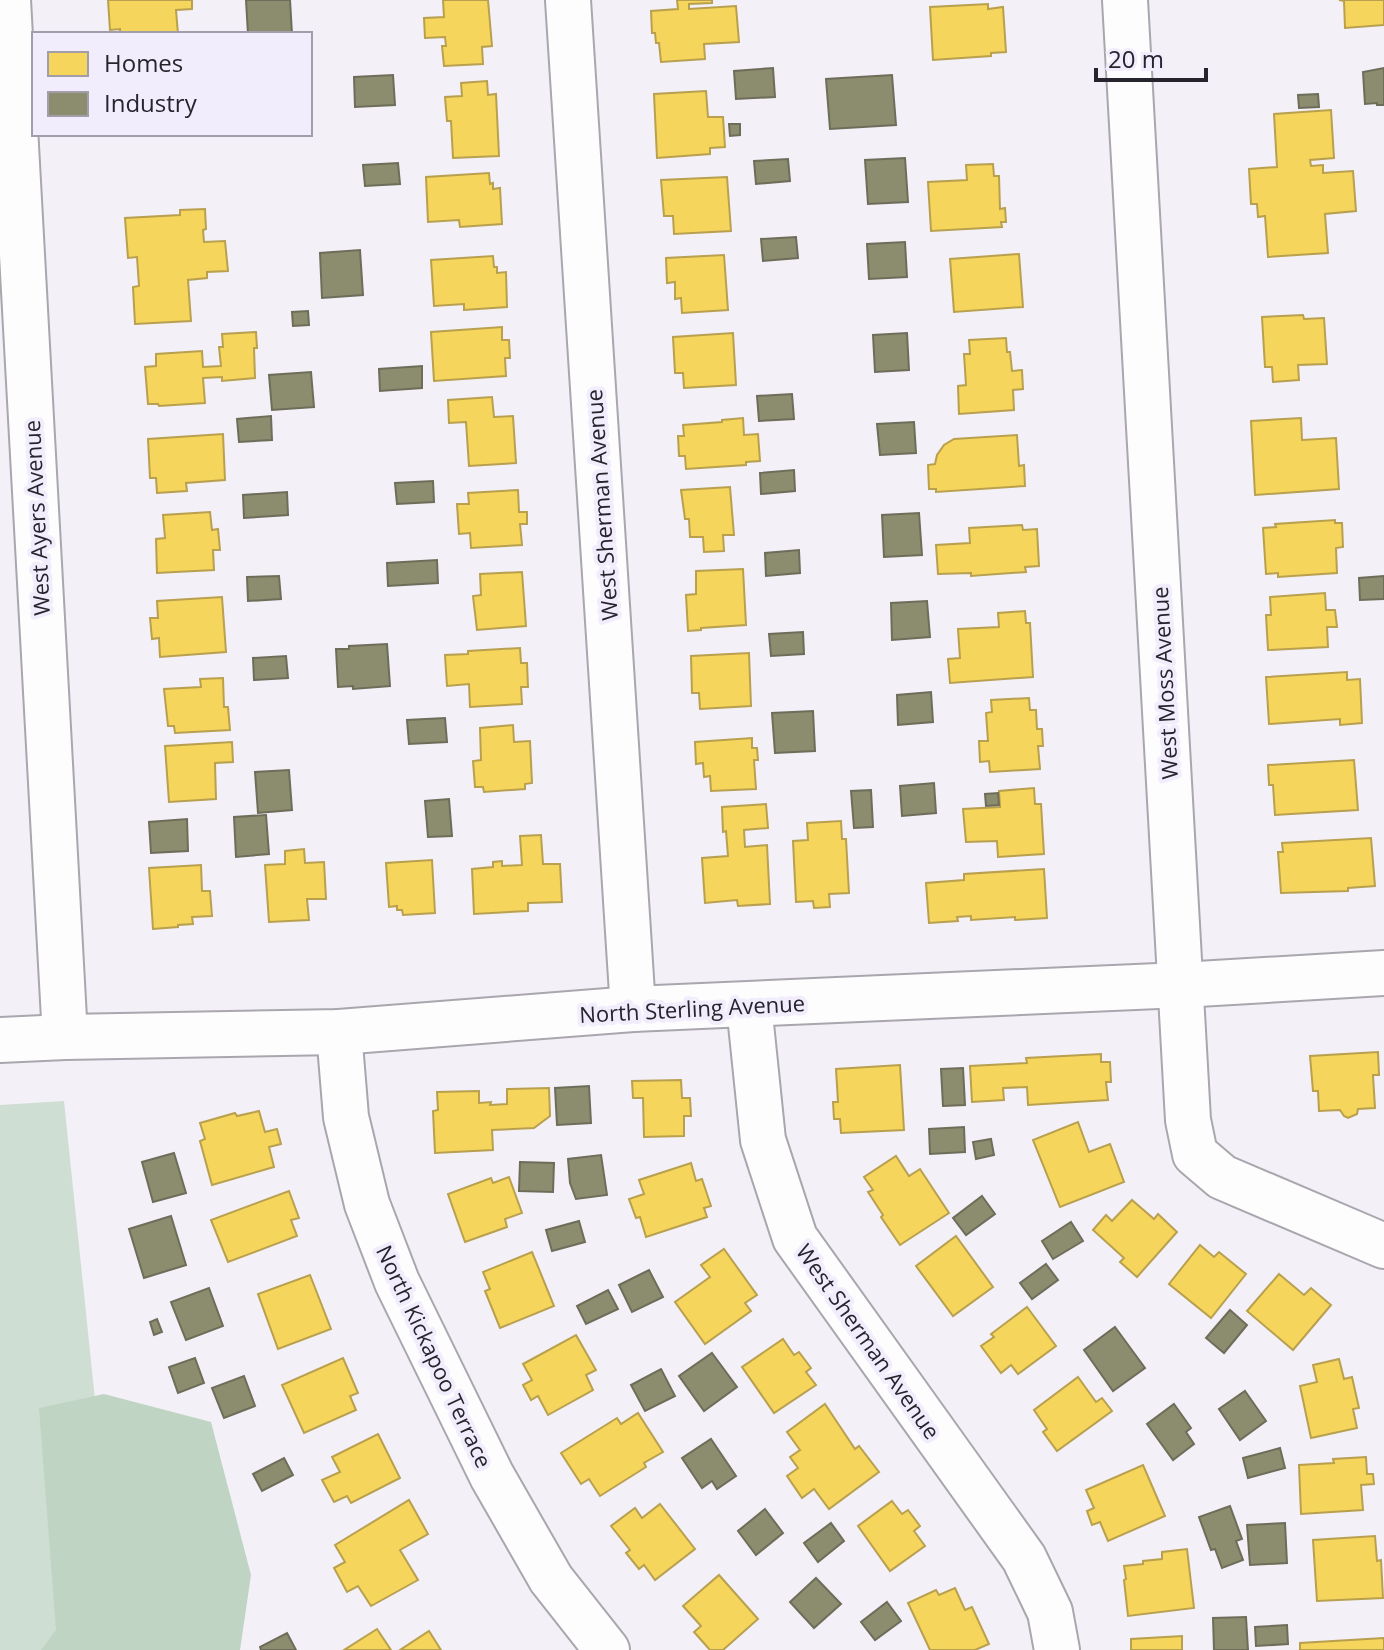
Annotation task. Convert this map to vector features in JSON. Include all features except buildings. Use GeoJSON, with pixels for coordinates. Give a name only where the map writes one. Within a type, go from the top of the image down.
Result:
{"type":"FeatureCollection","features":[{"type":"Feature","properties":{"kind":"street","name":"West Ayers Avenue"},"geometry":{"type":"LineString","coordinates":[[8,0],[65,1037]]}},
{"type":"Feature","properties":{"kind":"street","name":"West Sherman Avenue"},"geometry":{"type":"LineString","coordinates":[[568,0],[633,1009]]}},
{"type":"Feature","properties":{"kind":"street","name":"West Moss Avenue"},"geometry":{"type":"LineString","coordinates":[[1125,0],[1188,1120],[1195,1154],[1222,1177],[1384,1246]]}},
{"type":"Feature","properties":{"kind":"street","name":"North Sterling Avenue"},"geometry":{"type":"LineString","coordinates":[[0,1040],[339,1032],[633,1009],[1384,973]]}},
{"type":"Feature","properties":{"kind":"street","name":"West Sherman Avenue"},"geometry":{"type":"LineString","coordinates":[[749,1005],[763,1140],[795,1238],[1024,1558],[1050,1612],[1057,1650]]}},
{"type":"Feature","properties":{"kind":"street","name":"North Kickapoo Terrace"},"geometry":{"type":"LineString","coordinates":[[339,1032],[346,1117],[367,1204],[397,1282],[492,1476],[551,1579],[607,1650]]}},
{"type":"Feature","properties":{"kind":"green space"},"geometry":{"type":"Polygon","coordinates":[[[64,1101],[121,1650],[0,1650],[0,1105],[64,1101]]]}},
{"type":"Feature","properties":{"kind":"green space"},"geometry":{"type":"Polygon","coordinates":[[[104,1394],[211,1422],[251,1575],[240,1650],[41,1650],[56,1630],[39,1408],[104,1394]]]}}]}
